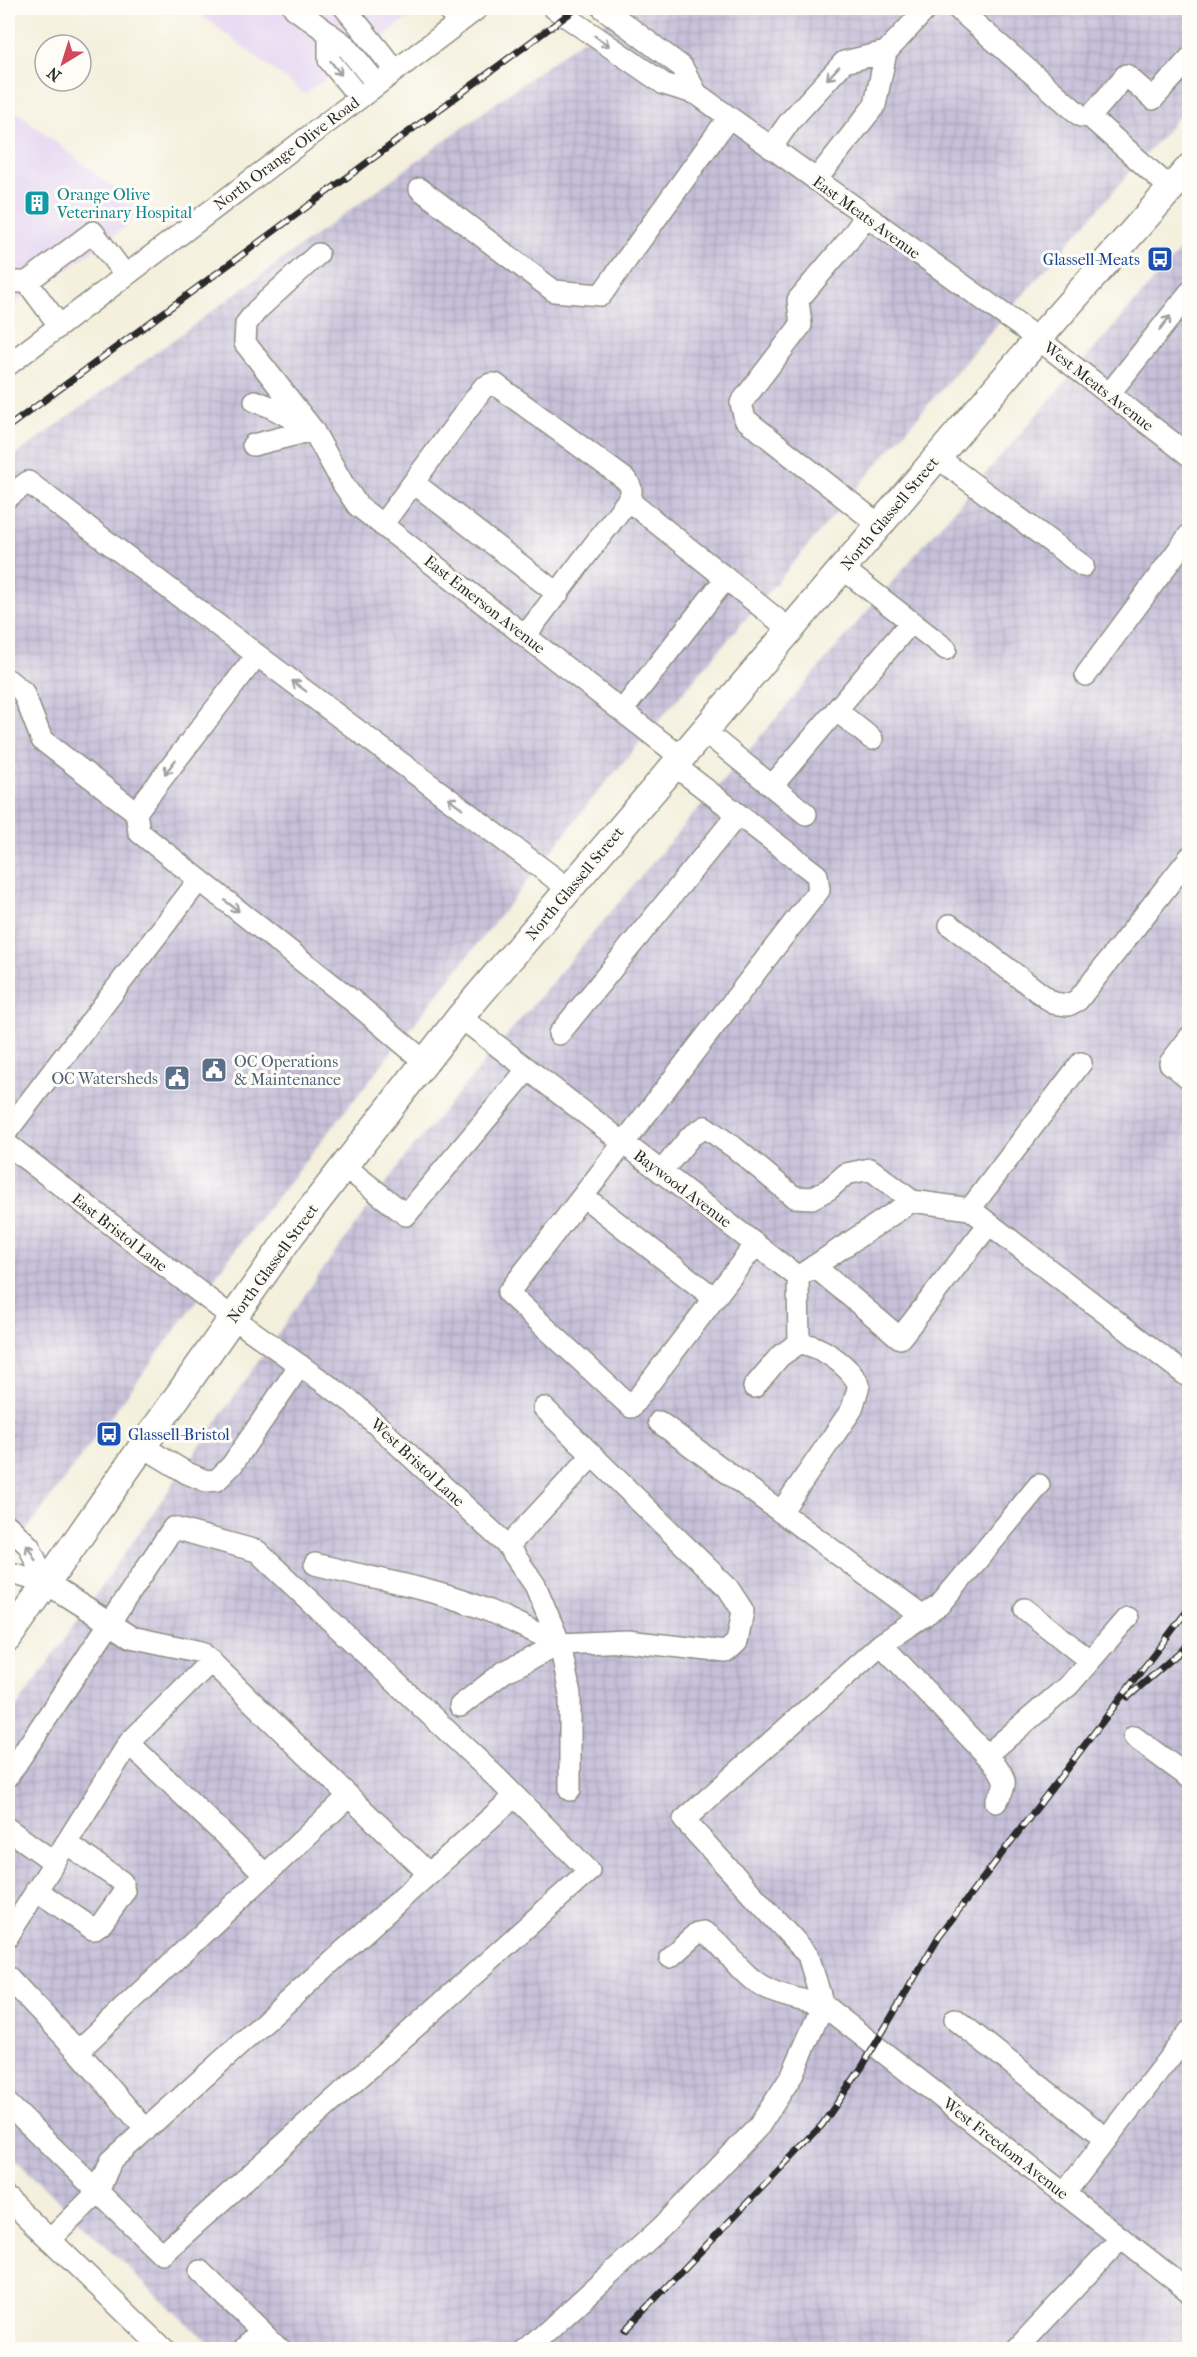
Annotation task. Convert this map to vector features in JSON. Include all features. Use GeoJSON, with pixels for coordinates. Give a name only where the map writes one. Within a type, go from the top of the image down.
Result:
{"type":"FeatureCollection","features":[{"type":"Feature","properties":{"kind":"main road","name":"North Glassell Street"},"geometry":{"type":"LineString","coordinates":[[8,1638],[291,1235],[460,1017],[1038,339],[1190,167]]}},
{"type":"Feature","properties":{"kind":"street"},"geometry":{"type":"LineString","coordinates":[[294,8],[346,46],[377,84]]}},
{"type":"Feature","properties":{"kind":"street"},"geometry":{"type":"LineString","coordinates":[[345,8],[394,70]]}},
{"type":"Feature","properties":{"kind":"street","name":"North Orange Olive Road"},"geometry":{"type":"LineString","coordinates":[[8,365],[377,84],[453,15],[478,8]]}},
{"type":"Feature","properties":{"kind":"street","name":"East Meats Avenue"},"geometry":{"type":"LineString","coordinates":[[554,8],[664,84],[697,94],[1038,339]]}},
{"type":"Feature","properties":{"kind":"street","name":"East Meats Avenue"},"geometry":{"type":"LineString","coordinates":[[603,8],[682,67],[697,94]]}},
{"type":"Feature","properties":{"kind":"street"},"geometry":{"type":"LineString","coordinates":[[816,180],[875,105],[886,52],[927,8]]}},
{"type":"Feature","properties":{"kind":"street"},"geometry":{"type":"LineString","coordinates":[[957,8],[1081,116],[1090,117],[1170,188]]}},
{"type":"Feature","properties":{"kind":"street"},"geometry":{"type":"LineString","coordinates":[[329,33],[329,60],[359,97]]}},
{"type":"Feature","properties":{"kind":"street"},"geometry":{"type":"LineString","coordinates":[[771,148],[790,121],[844,62],[886,52]]}},
{"type":"Feature","properties":{"kind":"street"},"geometry":{"type":"LineString","coordinates":[[1090,117],[1126,75],[1153,99],[1190,58]]}},
{"type":"Feature","properties":{"kind":"street"},"geometry":{"type":"LineString","coordinates":[[420,189],[554,291],[601,295],[729,117]]}},
{"type":"Feature","properties":{"kind":"street"},"geometry":{"type":"LineString","coordinates":[[866,216],[848,242],[798,300],[801,325],[741,403],[745,420],[879,525]]}},
{"type":"Feature","properties":{"kind":"street"},"geometry":{"type":"LineString","coordinates":[[59,325],[17,282],[93,232],[125,275]]}},
{"type":"Feature","properties":{"kind":"street","name":"East Emerson Avenue"},"geometry":{"type":"LineString","coordinates":[[318,254],[257,310],[246,324],[245,343],[256,360],[313,430],[342,484],[358,506],[622,711],[738,814],[817,875],[819,890],[508,1293],[631,1407],[714,1298]]}},
{"type":"Feature","properties":{"kind":"street"},"geometry":{"type":"LineString","coordinates":[[1109,394],[1190,292]]}},
{"type":"Feature","properties":{"kind":"street","name":"West Meats Avenue"},"geometry":{"type":"LineString","coordinates":[[1038,339],[1190,456]]}},
{"type":"Feature","properties":{"kind":"street"},"geometry":{"type":"LineString","coordinates":[[382,525],[483,388],[491,384],[495,384],[625,479],[632,494],[525,636]]}},
{"type":"Feature","properties":{"kind":"street"},"geometry":{"type":"LineString","coordinates":[[255,401],[271,406],[313,430]]}},
{"type":"Feature","properties":{"kind":"street"},"geometry":{"type":"LineString","coordinates":[[254,445],[313,430]]}},
{"type":"Feature","properties":{"kind":"street"},"geometry":{"type":"LineString","coordinates":[[937,457],[1083,566]]}},
{"type":"Feature","properties":{"kind":"street"},"geometry":{"type":"LineString","coordinates":[[8,497],[28,482],[569,889]]}},
{"type":"Feature","properties":{"kind":"street"},"geometry":{"type":"LineString","coordinates":[[414,483],[558,594]]}},
{"type":"Feature","properties":{"kind":"street"},"geometry":{"type":"LineString","coordinates":[[628,500],[789,629]]}},
{"type":"Feature","properties":{"kind":"street"},"geometry":{"type":"LineString","coordinates":[[1086,675],[1190,534]]}},
{"type":"Feature","properties":{"kind":"street"},"geometry":{"type":"LineString","coordinates":[[842,568],[946,649]]}},
{"type":"Feature","properties":{"kind":"street"},"geometry":{"type":"LineString","coordinates":[[622,711],[726,578]]}},
{"type":"Feature","properties":{"kind":"street"},"geometry":{"type":"LineString","coordinates":[[772,786],[911,622]]}},
{"type":"Feature","properties":{"kind":"street"},"geometry":{"type":"LineString","coordinates":[[136,812],[257,655]]}},
{"type":"Feature","properties":{"kind":"street"},"geometry":{"type":"LineString","coordinates":[[8,680],[23,692],[42,740],[136,812],[139,832],[359,1006],[425,1062]]}},
{"type":"Feature","properties":{"kind":"street"},"geometry":{"type":"LineString","coordinates":[[836,710],[872,739]]}},
{"type":"Feature","properties":{"kind":"street"},"geometry":{"type":"LineString","coordinates":[[703,730],[806,814]]}},
{"type":"Feature","properties":{"kind":"street"},"geometry":{"type":"LineString","coordinates":[[559,1034],[738,814]]}},
{"type":"Feature","properties":{"kind":"street"},"geometry":{"type":"LineString","coordinates":[[950,925],[1053,1003],[1068,1005],[1078,1000],[1190,857]]}},
{"type":"Feature","properties":{"kind":"street"},"geometry":{"type":"LineString","coordinates":[[8,1130],[199,880]]}},
{"type":"Feature","properties":{"kind":"street","name":"Baywood Avenue"},"geometry":{"type":"LineString","coordinates":[[460,1017],[756,1244],[806,1272],[900,1338],[989,1224]]}},
{"type":"Feature","properties":{"kind":"street"},"geometry":{"type":"LineString","coordinates":[[1190,1037],[1170,1064],[1190,1079]]}},
{"type":"Feature","properties":{"kind":"street"},"geometry":{"type":"LineString","coordinates":[[970,1209],[1081,1063]]}},
{"type":"Feature","properties":{"kind":"street"},"geometry":{"type":"LineString","coordinates":[[344,1166],[406,1215],[528,1069]]}},
{"type":"Feature","properties":{"kind":"street"},"geometry":{"type":"LineString","coordinates":[[661,1172],[692,1136],[705,1127],[735,1148],[794,1197],[812,1198],[829,1189],[846,1174],[870,1168],[912,1201],[970,1209],[1190,1378]]}},
{"type":"Feature","properties":{"kind":"street","name":"East Bristol Lane"},"geometry":{"type":"LineString","coordinates":[[8,1145],[233,1318]]}},
{"type":"Feature","properties":{"kind":"street"},"geometry":{"type":"LineString","coordinates":[[583,1196],[714,1298],[756,1244]]}},
{"type":"Feature","properties":{"kind":"street"},"geometry":{"type":"LineString","coordinates":[[799,1343],[806,1272],[912,1201]]}},
{"type":"Feature","properties":{"kind":"street","name":"West Bristol Lane"},"geometry":{"type":"LineString","coordinates":[[233,1318],[370,1417],[508,1546],[535,1586],[560,1644],[570,1694],[570,1790]]}},
{"type":"Feature","properties":{"kind":"street"},"geometry":{"type":"LineString","coordinates":[[754,1387],[780,1356],[799,1343],[811,1344],[826,1351],[855,1378],[859,1385],[852,1409],[781,1512]]}},
{"type":"Feature","properties":{"kind":"street"},"geometry":{"type":"LineString","coordinates":[[142,1446],[187,1473],[206,1481],[217,1480],[232,1465],[300,1365]]}},
{"type":"Feature","properties":{"kind":"street"},"geometry":{"type":"LineString","coordinates":[[460,1706],[504,1672],[560,1644],[627,1641],[726,1652],[737,1642],[743,1611],[728,1588],[544,1408]]}},
{"type":"Feature","properties":{"kind":"street"},"geometry":{"type":"LineString","coordinates":[[659,1422],[923,1617]]}},
{"type":"Feature","properties":{"kind":"street"},"geometry":{"type":"LineString","coordinates":[[508,1546],[592,1456]]}},
{"type":"Feature","properties":{"kind":"street"},"geometry":{"type":"LineString","coordinates":[[527,2349],[662,2227],[759,2126],[791,2077],[823,2005],[808,1955],[684,1820],[881,1644],[940,1605],[1039,1485]]}},
{"type":"Feature","properties":{"kind":"street"},"geometry":{"type":"LineString","coordinates":[[8,1526],[29,1546],[46,1583]]}},
{"type":"Feature","properties":{"kind":"street"},"geometry":{"type":"LineString","coordinates":[[8,1776],[173,1528],[257,1551],[515,1796],[590,1871],[162,2254],[8,2104]]}},
{"type":"Feature","properties":{"kind":"street"},"geometry":{"type":"LineString","coordinates":[[315,1564],[400,1583],[488,1611],[560,1644]]}},
{"type":"Feature","properties":{"kind":"street"},"geometry":{"type":"LineString","coordinates":[[8,1572],[46,1583],[131,1637],[201,1652],[429,1874]]}},
{"type":"Feature","properties":{"kind":"street"},"geometry":{"type":"LineString","coordinates":[[1025,1609],[1090,1661]]}},
{"type":"Feature","properties":{"kind":"street"},"geometry":{"type":"LineString","coordinates":[[987,1755],[1069,1685],[1127,1618]]}},
{"type":"Feature","properties":{"kind":"street"},"geometry":{"type":"LineString","coordinates":[[881,1644],[987,1755],[1004,1776],[1005,1788],[996,1802]]}},
{"type":"Feature","properties":{"kind":"street"},"geometry":{"type":"LineString","coordinates":[[8,1936],[129,1743],[211,1661]]}},
{"type":"Feature","properties":{"kind":"street"},"geometry":{"type":"LineString","coordinates":[[1134,1737],[1190,1778]]}},
{"type":"Feature","properties":{"kind":"street"},"geometry":{"type":"LineString","coordinates":[[129,1743],[265,1874]]}},
{"type":"Feature","properties":{"kind":"street"},"geometry":{"type":"LineString","coordinates":[[78,2051],[349,1796]]}},
{"type":"Feature","properties":{"kind":"street"},"geometry":{"type":"LineString","coordinates":[[50,2240],[98,2192],[111,2161],[515,1796]]}},
{"type":"Feature","properties":{"kind":"street"},"geometry":{"type":"LineString","coordinates":[[8,1829],[54,1862]]}},
{"type":"Feature","properties":{"kind":"street"},"geometry":{"type":"LineString","coordinates":[[36,1890],[93,1929],[102,1923],[124,1892],[122,1882],[66,1843]]}},
{"type":"Feature","properties":{"kind":"street"},"geometry":{"type":"LineString","coordinates":[[670,1957],[697,1933],[703,1932],[712,1937],[746,1974],[768,1990],[823,2005]]}},
{"type":"Feature","properties":{"kind":"street"},"geometry":{"type":"LineString","coordinates":[[8,1977],[78,2051],[146,2130]]}},
{"type":"Feature","properties":{"kind":"street","name":"West Freedom Avenue"},"geometry":{"type":"LineString","coordinates":[[823,2005],[1190,2292]]}},
{"type":"Feature","properties":{"kind":"street"},"geometry":{"type":"LineString","coordinates":[[955,2019],[1107,2139]]}},
{"type":"Feature","properties":{"kind":"street"},"geometry":{"type":"LineString","coordinates":[[1064,2194],[1190,2031]]}},
{"type":"Feature","properties":{"kind":"street"},"geometry":{"type":"LineString","coordinates":[[8,2199],[164,2349]]}},
{"type":"Feature","properties":{"kind":"street"},"geometry":{"type":"LineString","coordinates":[[1017,2349],[1120,2238]]}},
{"type":"Feature","properties":{"kind":"street"},"geometry":{"type":"LineString","coordinates":[[201,2271],[281,2349]]}},
{"type":"Feature","properties":{"kind":"street"},"geometry":{"type":"LineString","coordinates":[[243,2349],[261,2330]]}},
{"type":"Feature","properties":{"kind":"shaded area"},"geometry":{"type":"Polygon","coordinates":[[[192,8],[422,8],[305,94],[192,8]]]}},
{"type":"Feature","properties":{"kind":"shaded area"},"geometry":{"type":"Polygon","coordinates":[[[625,8],[1189,8],[1189,105],[968,358],[597,793],[231,1255],[8,1555],[8,461],[625,8]]]}},
{"type":"Feature","properties":{"kind":"shaded area"},"geometry":{"type":"Polygon","coordinates":[[[12,108],[145,212],[29,298],[22,296],[8,314],[8,115],[12,108]]]}},
{"type":"Feature","properties":{"kind":"shaded area"},"geometry":{"type":"Polygon","coordinates":[[[1189,240],[1189,2349],[213,2349],[8,2152],[8,1720],[319,1275],[409,1152],[694,813],[1189,240]]]}},
{"type":"Feature","properties":{"kind":"railway"},"geometry":{"type":"LineString","coordinates":[[8,427],[577,8]]}},
{"type":"Feature","properties":{"kind":"railway"},"geometry":{"type":"LineString","coordinates":[[625,2330],[822,2125],[862,2067],[939,1936],[1190,1607]]}},
{"type":"Feature","properties":{"kind":"railway"},"geometry":{"type":"LineString","coordinates":[[1128,1697],[1190,1643]]}},
{"type":"Feature","properties":{"kind":"place","name":"Orange Olive Veterinary Hospital"},"geometry":{"type":"Point","coordinates":[37,203]}},
{"type":"Feature","properties":{"kind":"place","name":"Glassell-Meats"},"geometry":{"type":"Point","coordinates":[1160,259]}},
{"type":"Feature","properties":{"kind":"place","name":"OC Operations & Maintenance"},"geometry":{"type":"Point","coordinates":[214,1070]}},
{"type":"Feature","properties":{"kind":"place","name":"OC Watersheds"},"geometry":{"type":"Point","coordinates":[177,1078]}},
{"type":"Feature","properties":{"kind":"place","name":"Glassell-Bristol"},"geometry":{"type":"Point","coordinates":[109,1434]}}]}
